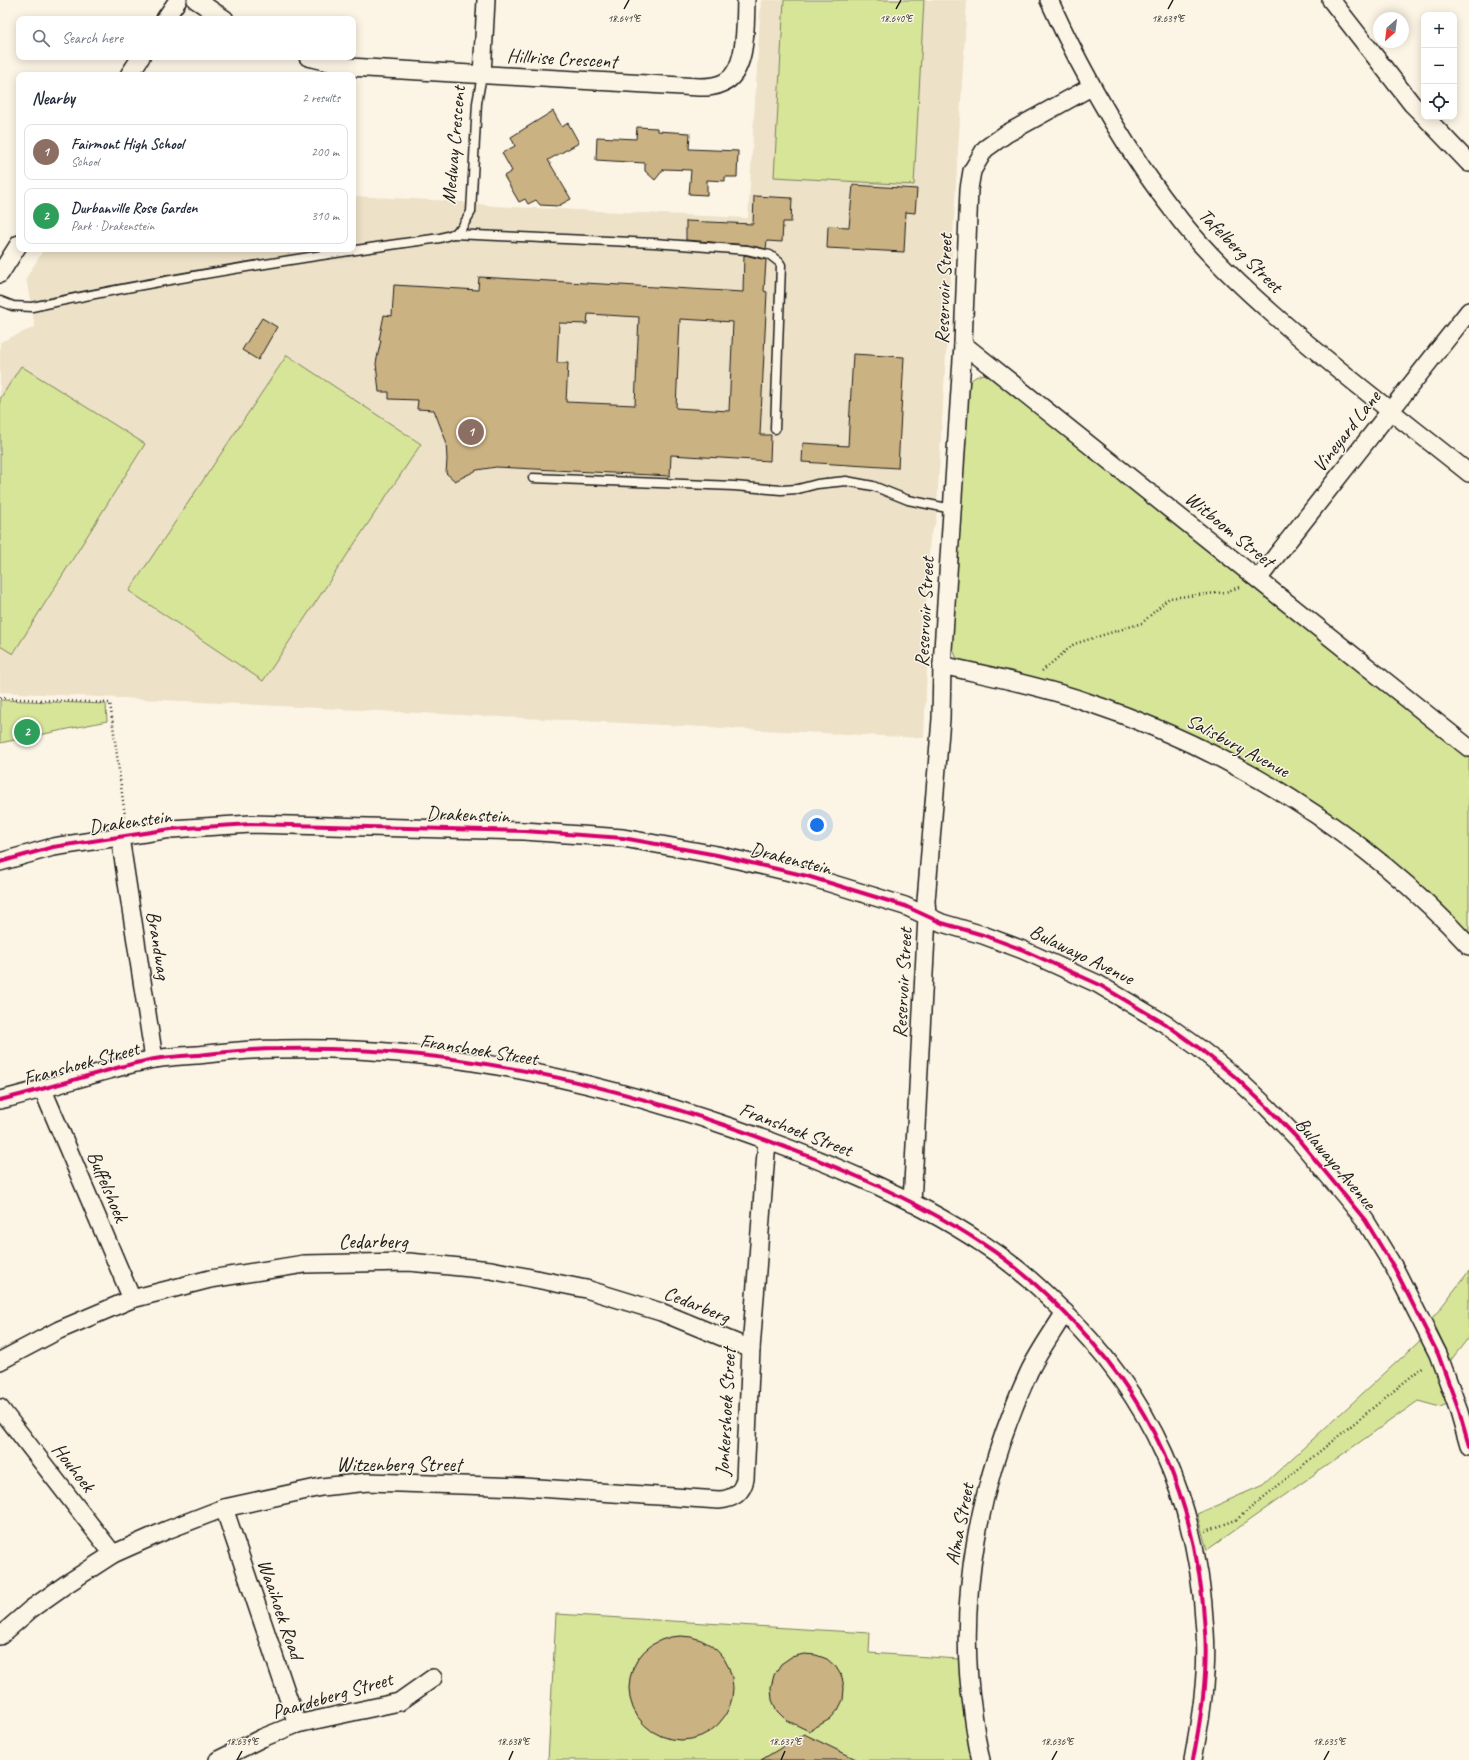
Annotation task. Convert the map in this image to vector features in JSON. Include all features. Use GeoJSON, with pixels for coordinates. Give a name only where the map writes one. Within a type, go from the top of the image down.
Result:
{"type":"FeatureCollection","features":[{"type":"Feature","properties":{"kind":"street"},"geometry":{"type":"LineString","coordinates":[[167,16],[178,0]]}},
{"type":"Feature","properties":{"kind":"street"},"geometry":{"type":"LineString","coordinates":[[196,0],[220,16]]}},
{"type":"Feature","properties":{"kind":"street","name":"Medway Crescent"},"geometry":{"type":"LineString","coordinates":[[482,75],[486,0]]}},
{"type":"Feature","properties":{"kind":"street","name":"Hillrise Crescent"},"geometry":{"type":"LineString","coordinates":[[320,60],[349,67],[698,87],[716,86],[724,83],[738,68],[742,56],[746,0]]}},
{"type":"Feature","properties":{"kind":"street","name":"Tafelberg Street"},"geometry":{"type":"LineString","coordinates":[[1049,0],[1091,87],[1115,128],[1152,183],[1182,222],[1244,288],[1305,342],[1469,474]]}},
{"type":"Feature","properties":{"kind":"street"},"geometry":{"type":"LineString","coordinates":[[1331,0],[1421,114]]}},
{"type":"Feature","properties":{"kind":"street"},"geometry":{"type":"LineString","coordinates":[[131,72],[139,60]]}},
{"type":"Feature","properties":{"kind":"street","name":"Reservoir Street"},"geometry":{"type":"LineString","coordinates":[[912,1203],[927,916],[926,901],[941,719],[942,666],[963,344],[969,189],[972,171],[985,149],[1006,134],[1091,87]]}},
{"type":"Feature","properties":{"kind":"street"},"geometry":{"type":"LineString","coordinates":[[1427,120],[1469,163]]}},
{"type":"Feature","properties":{"kind":"street"},"geometry":{"type":"LineString","coordinates":[[0,274],[10,254]]}},
{"type":"Feature","properties":{"kind":"street","name":"Vineyard Lane"},"geometry":{"type":"LineString","coordinates":[[1258,579],[1469,311]]}},
{"type":"Feature","properties":{"kind":"street","name":"Witboom Street"},"geometry":{"type":"LineString","coordinates":[[963,344],[1469,748]]}},
{"type":"Feature","properties":{"kind":"street","name":"Salisbury Avenue"},"geometry":{"type":"LineString","coordinates":[[942,666],[1026,684],[1082,700],[1151,726],[1229,763],[1273,787],[1315,814],[1379,862],[1426,902],[1469,946]]}},
{"type":"Feature","properties":{"kind":"street","name":"Drakenstein"},"geometry":{"type":"LineString","coordinates":[[0,862],[53,847],[171,829],[251,824],[524,831],[623,838],[717,855],[806,876],[905,906],[927,916]]}},
{"type":"Feature","properties":{"kind":"street","name":"Brandwag"},"geometry":{"type":"LineString","coordinates":[[120,837],[154,1059]]}},
{"type":"Feature","properties":{"kind":"street","name":"Bulawayo Avenue"},"geometry":{"type":"LineString","coordinates":[[927,916],[942,923],[983,935],[1023,950],[1063,966],[1098,984],[1167,1025],[1199,1048],[1234,1076],[1267,1107],[1298,1138],[1365,1220],[1395,1269],[1438,1354],[1459,1411],[1469,1446]]}},
{"type":"Feature","properties":{"kind":"street","name":"Franshoek Street"},"geometry":{"type":"LineString","coordinates":[[0,1100],[43,1090],[94,1074],[154,1059],[278,1049],[364,1050],[446,1057],[556,1077],[598,1087],[704,1118],[767,1140],[837,1168],[912,1203],[959,1228],[987,1246],[1041,1289],[1065,1312],[1110,1361],[1146,1416],[1174,1474],[1192,1536],[1199,1567],[1205,1632],[1205,1669],[1201,1711],[1193,1760]]}},
{"type":"Feature","properties":{"kind":"street","name":"Buffelshoek"},"geometry":{"type":"LineString","coordinates":[[43,1090],[132,1299]]}},
{"type":"Feature","properties":{"kind":"street","name":"Jonkershoek Street"},"geometry":{"type":"LineString","coordinates":[[738,1493],[742,1489],[745,1479],[751,1349],[767,1140]]}},
{"type":"Feature","properties":{"kind":"street","name":"Cedarberg"},"geometry":{"type":"LineString","coordinates":[[0,1361],[59,1330],[132,1299],[210,1279],[304,1264],[409,1262],[491,1270],[586,1289],[661,1312],[751,1349]]}},
{"type":"Feature","properties":{"kind":"street","name":"Alma Street"},"geometry":{"type":"LineString","coordinates":[[982,1760],[969,1686],[967,1616],[974,1547],[989,1481],[1007,1423],[1030,1370],[1065,1312]]}},
{"type":"Feature","properties":{"kind":"street","name":"Houhoek"},"geometry":{"type":"LineString","coordinates":[[0,1408],[113,1554]]}},
{"type":"Feature","properties":{"kind":"street","name":"Witzenberg Street"},"geometry":{"type":"LineString","coordinates":[[0,1636],[31,1609],[113,1554],[167,1530],[224,1508],[321,1487],[368,1482],[523,1487],[719,1500],[732,1497],[738,1493]]}},
{"type":"Feature","properties":{"kind":"street","name":"Waaihoek Road"},"geometry":{"type":"LineString","coordinates":[[224,1508],[297,1724]]}},
{"type":"Feature","properties":{"kind":"street","name":"Paardeberg Street"},"geometry":{"type":"LineString","coordinates":[[218,1760],[262,1738],[297,1724],[400,1702],[433,1678]]}},
{"type":"Feature","properties":{"kind":"lane","name":"Medway Crescent"},"geometry":{"type":"LineString","coordinates":[[356,250],[440,238],[453,234],[461,228],[470,212],[477,103],[482,75]]}},
{"type":"Feature","properties":{"kind":"lane"},"geometry":{"type":"LineString","coordinates":[[453,234],[654,243],[747,250],[770,255],[781,265],[775,429]]}},
{"type":"Feature","properties":{"kind":"lane","name":"Medway Crescent"},"geometry":{"type":"LineString","coordinates":[[0,301],[13,306],[32,307],[147,284],[343,252]]}},
{"type":"Feature","properties":{"kind":"lane"},"geometry":{"type":"LineString","coordinates":[[533,478],[734,486],[781,490],[798,489],[817,484],[846,481],[873,486],[908,500],[952,509]]}},
{"type":"Feature","properties":{"kind":"path"},"geometry":{"type":"LineString","coordinates":[[1026,684],[1074,644],[1142,623],[1169,598],[1226,592],[1258,579]]}},
{"type":"Feature","properties":{"kind":"path"},"geometry":{"type":"LineString","coordinates":[[0,698],[110,703],[125,816],[120,837]]}},
{"type":"Feature","properties":{"kind":"path"},"geometry":{"type":"LineString","coordinates":[[1192,1536],[1236,1520],[1438,1354]]}},
{"type":"Feature","properties":{"kind":"shaded area"},"geometry":{"type":"Polygon","coordinates":[[[761,0],[967,0],[936,522],[930,536],[925,628],[928,642],[924,738],[0,692],[0,342],[35,327],[26,278],[42,252],[356,252],[356,196],[452,201],[495,206],[748,218],[761,0]]]}},
{"type":"Feature","properties":{"kind":"green space"},"geometry":{"type":"Polygon","coordinates":[[[784,0],[924,0],[914,185],[774,177],[784,0]]]}},
{"type":"Feature","properties":{"kind":"green space"},"geometry":{"type":"Polygon","coordinates":[[[287,355],[421,444],[263,681],[129,591],[287,355]]]}},
{"type":"Feature","properties":{"kind":"green space"},"geometry":{"type":"Polygon","coordinates":[[[21,366],[145,444],[13,654],[0,646],[0,399],[21,366]]]}},
{"type":"Feature","properties":{"kind":"green space"},"geometry":{"type":"Polygon","coordinates":[[[984,374],[995,379],[1469,758],[1469,935],[1309,800],[1240,759],[1020,674],[964,662],[956,657],[952,646],[967,391],[972,380],[977,376],[984,374]]]}},
{"type":"Feature","properties":{"kind":"green space"},"geometry":{"type":"Polygon","coordinates":[[[0,700],[106,704],[107,721],[0,743],[0,700]]]}},
{"type":"Feature","properties":{"kind":"green space"},"geometry":{"type":"Polygon","coordinates":[[[1469,1271],[1469,1337],[1451,1360],[1432,1319],[1469,1271]]]}},
{"type":"Feature","properties":{"kind":"green space"},"geometry":{"type":"Polygon","coordinates":[[[1423,1338],[1450,1403],[1440,1407],[1418,1401],[1207,1550],[1197,1514],[1263,1485],[1423,1338]]]}},
{"type":"Feature","properties":{"kind":"green space"},"geometry":{"type":"Polygon","coordinates":[[[556,1614],[870,1633],[869,1653],[959,1659],[965,1717],[973,1760],[548,1760],[556,1614]]]}},
{"type":"Feature","properties":{"kind":"building"},"geometry":{"type":"Polygon","coordinates":[[[553,111],[562,127],[568,123],[579,143],[548,160],[571,199],[558,206],[540,205],[536,200],[528,204],[525,199],[519,202],[504,176],[512,171],[502,153],[515,146],[511,137],[553,111]]]}},
{"type":"Feature","properties":{"kind":"building"},"geometry":{"type":"Polygon","coordinates":[[[637,127],[657,128],[657,131],[690,133],[689,149],[738,151],[737,177],[725,177],[725,181],[707,180],[707,195],[689,194],[691,170],[664,169],[655,180],[645,171],[645,163],[596,160],[597,137],[636,139],[637,127]]]}},
{"type":"Feature","properties":{"kind":"building"},"geometry":{"type":"Polygon","coordinates":[[[853,185],[917,189],[915,213],[906,212],[904,252],[827,248],[828,226],[849,227],[853,185]]]}},
{"type":"Feature","properties":{"kind":"building"},"geometry":{"type":"Polygon","coordinates":[[[754,196],[792,198],[791,222],[783,222],[782,242],[767,241],[766,249],[748,245],[686,240],[686,221],[753,224],[754,196]]]}},
{"type":"Feature","properties":{"kind":"building"},"geometry":{"type":"Polygon","coordinates":[[[744,255],[766,260],[764,291],[767,292],[760,435],[771,435],[770,461],[671,455],[670,476],[496,467],[477,470],[455,481],[446,473],[446,441],[434,410],[417,409],[418,400],[389,399],[389,392],[379,392],[376,363],[381,340],[379,340],[384,315],[392,316],[394,285],[478,290],[479,277],[743,292],[744,255]],[[588,314],[587,324],[559,323],[557,363],[568,363],[566,402],[635,405],[639,317],[588,314]],[[680,319],[676,408],[729,411],[733,322],[680,319]]]}},
{"type":"Feature","properties":{"kind":"building"},"geometry":{"type":"Polygon","coordinates":[[[262,318],[277,327],[258,360],[242,350],[262,318]]]}},
{"type":"Feature","properties":{"kind":"building"},"geometry":{"type":"Polygon","coordinates":[[[853,354],[904,357],[898,468],[802,462],[803,443],[848,446],[853,354]]]}},
{"type":"Feature","properties":{"kind":"building"},"geometry":{"type":"Polygon","coordinates":[[[681,1636],[701,1640],[718,1651],[729,1668],[733,1688],[729,1708],[718,1725],[701,1736],[681,1740],[661,1736],[644,1725],[633,1708],[629,1688],[633,1668],[644,1651],[661,1640],[681,1636]]]}},
{"type":"Feature","properties":{"kind":"building"},"geometry":{"type":"Polygon","coordinates":[[[804,1654],[816,1655],[827,1659],[836,1667],[842,1677],[844,1688],[843,1700],[838,1710],[830,1719],[809,1731],[786,1720],[777,1711],[772,1700],[771,1687],[774,1675],[781,1664],[791,1657],[804,1654]]]}},
{"type":"Feature","properties":{"kind":"building"},"geometry":{"type":"Polygon","coordinates":[[[804,1734],[858,1760],[761,1760],[804,1734]]]}},
{"type":"Feature","properties":{"kind":"cycle path"},"geometry":{"type":"LineString","coordinates":[[0,862],[53,847],[171,829],[251,824],[524,831],[623,838],[717,855],[807,876],[905,906],[942,923],[983,935],[1023,950],[1098,984],[1167,1025],[1234,1076],[1298,1139],[1365,1220],[1395,1269],[1438,1354],[1459,1411],[1469,1446]]}},
{"type":"Feature","properties":{"kind":"cycle path"},"geometry":{"type":"LineString","coordinates":[[0,1100],[112,1069],[167,1057],[269,1049],[337,1049],[395,1052],[509,1068],[566,1080],[678,1110],[733,1128],[830,1165],[862,1178],[924,1209],[983,1244],[1013,1265],[1058,1306],[1091,1341],[1120,1377],[1144,1415],[1164,1454],[1180,1495],[1192,1538],[1201,1583],[1206,1663],[1201,1712],[1193,1760]]}},
{"type":"Feature","properties":{"kind":"place","name":"Fairmont High School"},"geometry":{"type":"Point","coordinates":[471,432]}},
{"type":"Feature","properties":{"kind":"place","name":"Durbanville Rose Garden"},"geometry":{"type":"Point","coordinates":[27,732]}}]}
